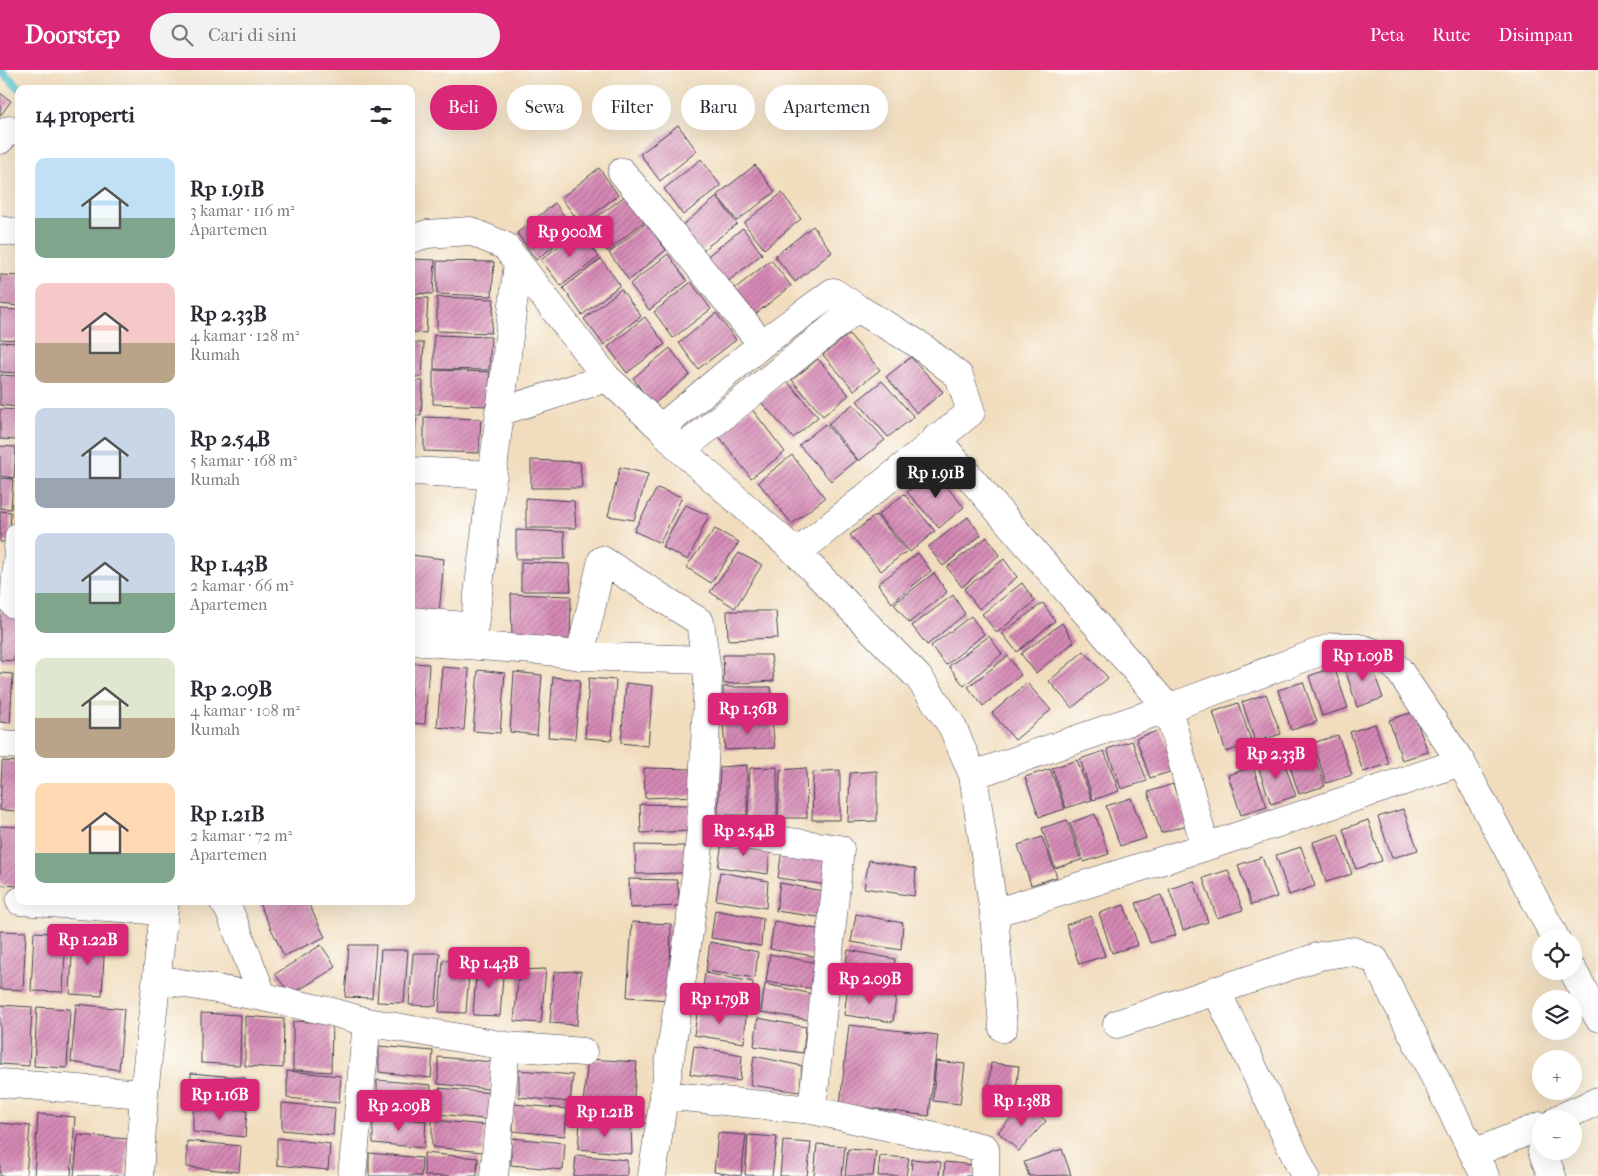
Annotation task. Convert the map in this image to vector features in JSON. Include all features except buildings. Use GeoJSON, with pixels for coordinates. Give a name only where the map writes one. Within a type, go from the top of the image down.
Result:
{"type":"FeatureCollection","features":[{"type":"Feature","properties":{"kind":"street"},"geometry":{"type":"LineString","coordinates":[[622,172],[762,344]]}},
{"type":"Feature","properties":{"kind":"street"},"geometry":{"type":"LineString","coordinates":[[0,230],[15,232]]}},
{"type":"Feature","properties":{"kind":"street"},"geometry":{"type":"LineString","coordinates":[[415,238],[427,234],[470,230],[505,246],[607,378],[661,428],[681,450],[797,552],[919,678],[952,726],[973,775],[994,913],[1003,1028]]}},
{"type":"Feature","properties":{"kind":"street"},"geometry":{"type":"LineString","coordinates":[[415,621],[474,627],[518,263]]}},
{"type":"Feature","properties":{"kind":"street"},"geometry":{"type":"LineString","coordinates":[[661,428],[762,344],[833,292],[918,344],[959,376],[971,412],[936,438],[797,552]]}},
{"type":"Feature","properties":{"kind":"street"},"geometry":{"type":"LineString","coordinates":[[681,450],[857,308]]}},
{"type":"Feature","properties":{"kind":"street"},"geometry":{"type":"LineString","coordinates":[[499,412],[607,378]]}},
{"type":"Feature","properties":{"kind":"street"},"geometry":{"type":"LineString","coordinates":[[936,438],[1168,708],[1205,847]]}},
{"type":"Feature","properties":{"kind":"street"},"geometry":{"type":"LineString","coordinates":[[415,471],[493,476]]}},
{"type":"Feature","properties":{"kind":"street"},"geometry":{"type":"LineString","coordinates":[[580,656],[602,560],[700,622],[708,679],[701,829],[690,925],[652,1176]]}},
{"type":"Feature","properties":{"kind":"street"},"geometry":{"type":"LineString","coordinates":[[11,593],[15,564]]}},
{"type":"Feature","properties":{"kind":"street"},"geometry":{"type":"LineString","coordinates":[[415,641],[548,651],[580,656],[705,660]]}},
{"type":"Feature","properties":{"kind":"street"},"geometry":{"type":"LineString","coordinates":[[973,775],[1168,708],[1333,648],[1347,646],[1360,648],[1388,660],[1398,669],[1461,762],[1551,930]]}},
{"type":"Feature","properties":{"kind":"street"},"geometry":{"type":"LineString","coordinates":[[0,744],[15,746]]}},
{"type":"Feature","properties":{"kind":"street"},"geometry":{"type":"LineString","coordinates":[[994,913],[1205,847],[1461,762]]}},
{"type":"Feature","properties":{"kind":"street"},"geometry":{"type":"LineString","coordinates":[[701,829],[840,849],[812,1110]]}},
{"type":"Feature","properties":{"kind":"street"},"geometry":{"type":"LineString","coordinates":[[0,900],[15,901]]}},
{"type":"Feature","properties":{"kind":"street"},"geometry":{"type":"LineString","coordinates":[[135,905],[164,906],[158,979],[144,1094],[139,1176]]}},
{"type":"Feature","properties":{"kind":"street"},"geometry":{"type":"LineString","coordinates":[[226,905],[263,997]]}},
{"type":"Feature","properties":{"kind":"street"},"geometry":{"type":"LineString","coordinates":[[1116,1024],[1320,956],[1353,951],[1375,960],[1480,1164],[1532,1140]]}},
{"type":"Feature","properties":{"kind":"street"},"geometry":{"type":"LineString","coordinates":[[158,979],[263,997],[332,1012],[367,1022],[506,1046],[583,1052]]}},
{"type":"Feature","properties":{"kind":"street"},"geometry":{"type":"LineString","coordinates":[[1578,980],[1598,1018]]}},
{"type":"Feature","properties":{"kind":"street"},"geometry":{"type":"LineString","coordinates":[[1216,990],[1305,1176]]}},
{"type":"Feature","properties":{"kind":"street"},"geometry":{"type":"LineString","coordinates":[[352,1176],[367,1022]]}},
{"type":"Feature","properties":{"kind":"street"},"geometry":{"type":"LineString","coordinates":[[494,1176],[506,1046]]}},
{"type":"Feature","properties":{"kind":"street"},"geometry":{"type":"LineString","coordinates":[[0,1083],[144,1094]]}},
{"type":"Feature","properties":{"kind":"street"},"geometry":{"type":"LineString","coordinates":[[663,1095],[812,1110],[985,1148],[985,1176]]}},
{"type":"Feature","properties":{"kind":"street"},"geometry":{"type":"LineString","coordinates":[[1582,1111],[1598,1101]]}},
{"type":"Feature","properties":{"kind":"street"},"geometry":{"type":"LineString","coordinates":[[1548,1160],[1552,1176]]}},
{"type":"Feature","properties":{"kind":"waterway"},"geometry":{"type":"LineString","coordinates":[[0,70],[16,85]]}}]}
